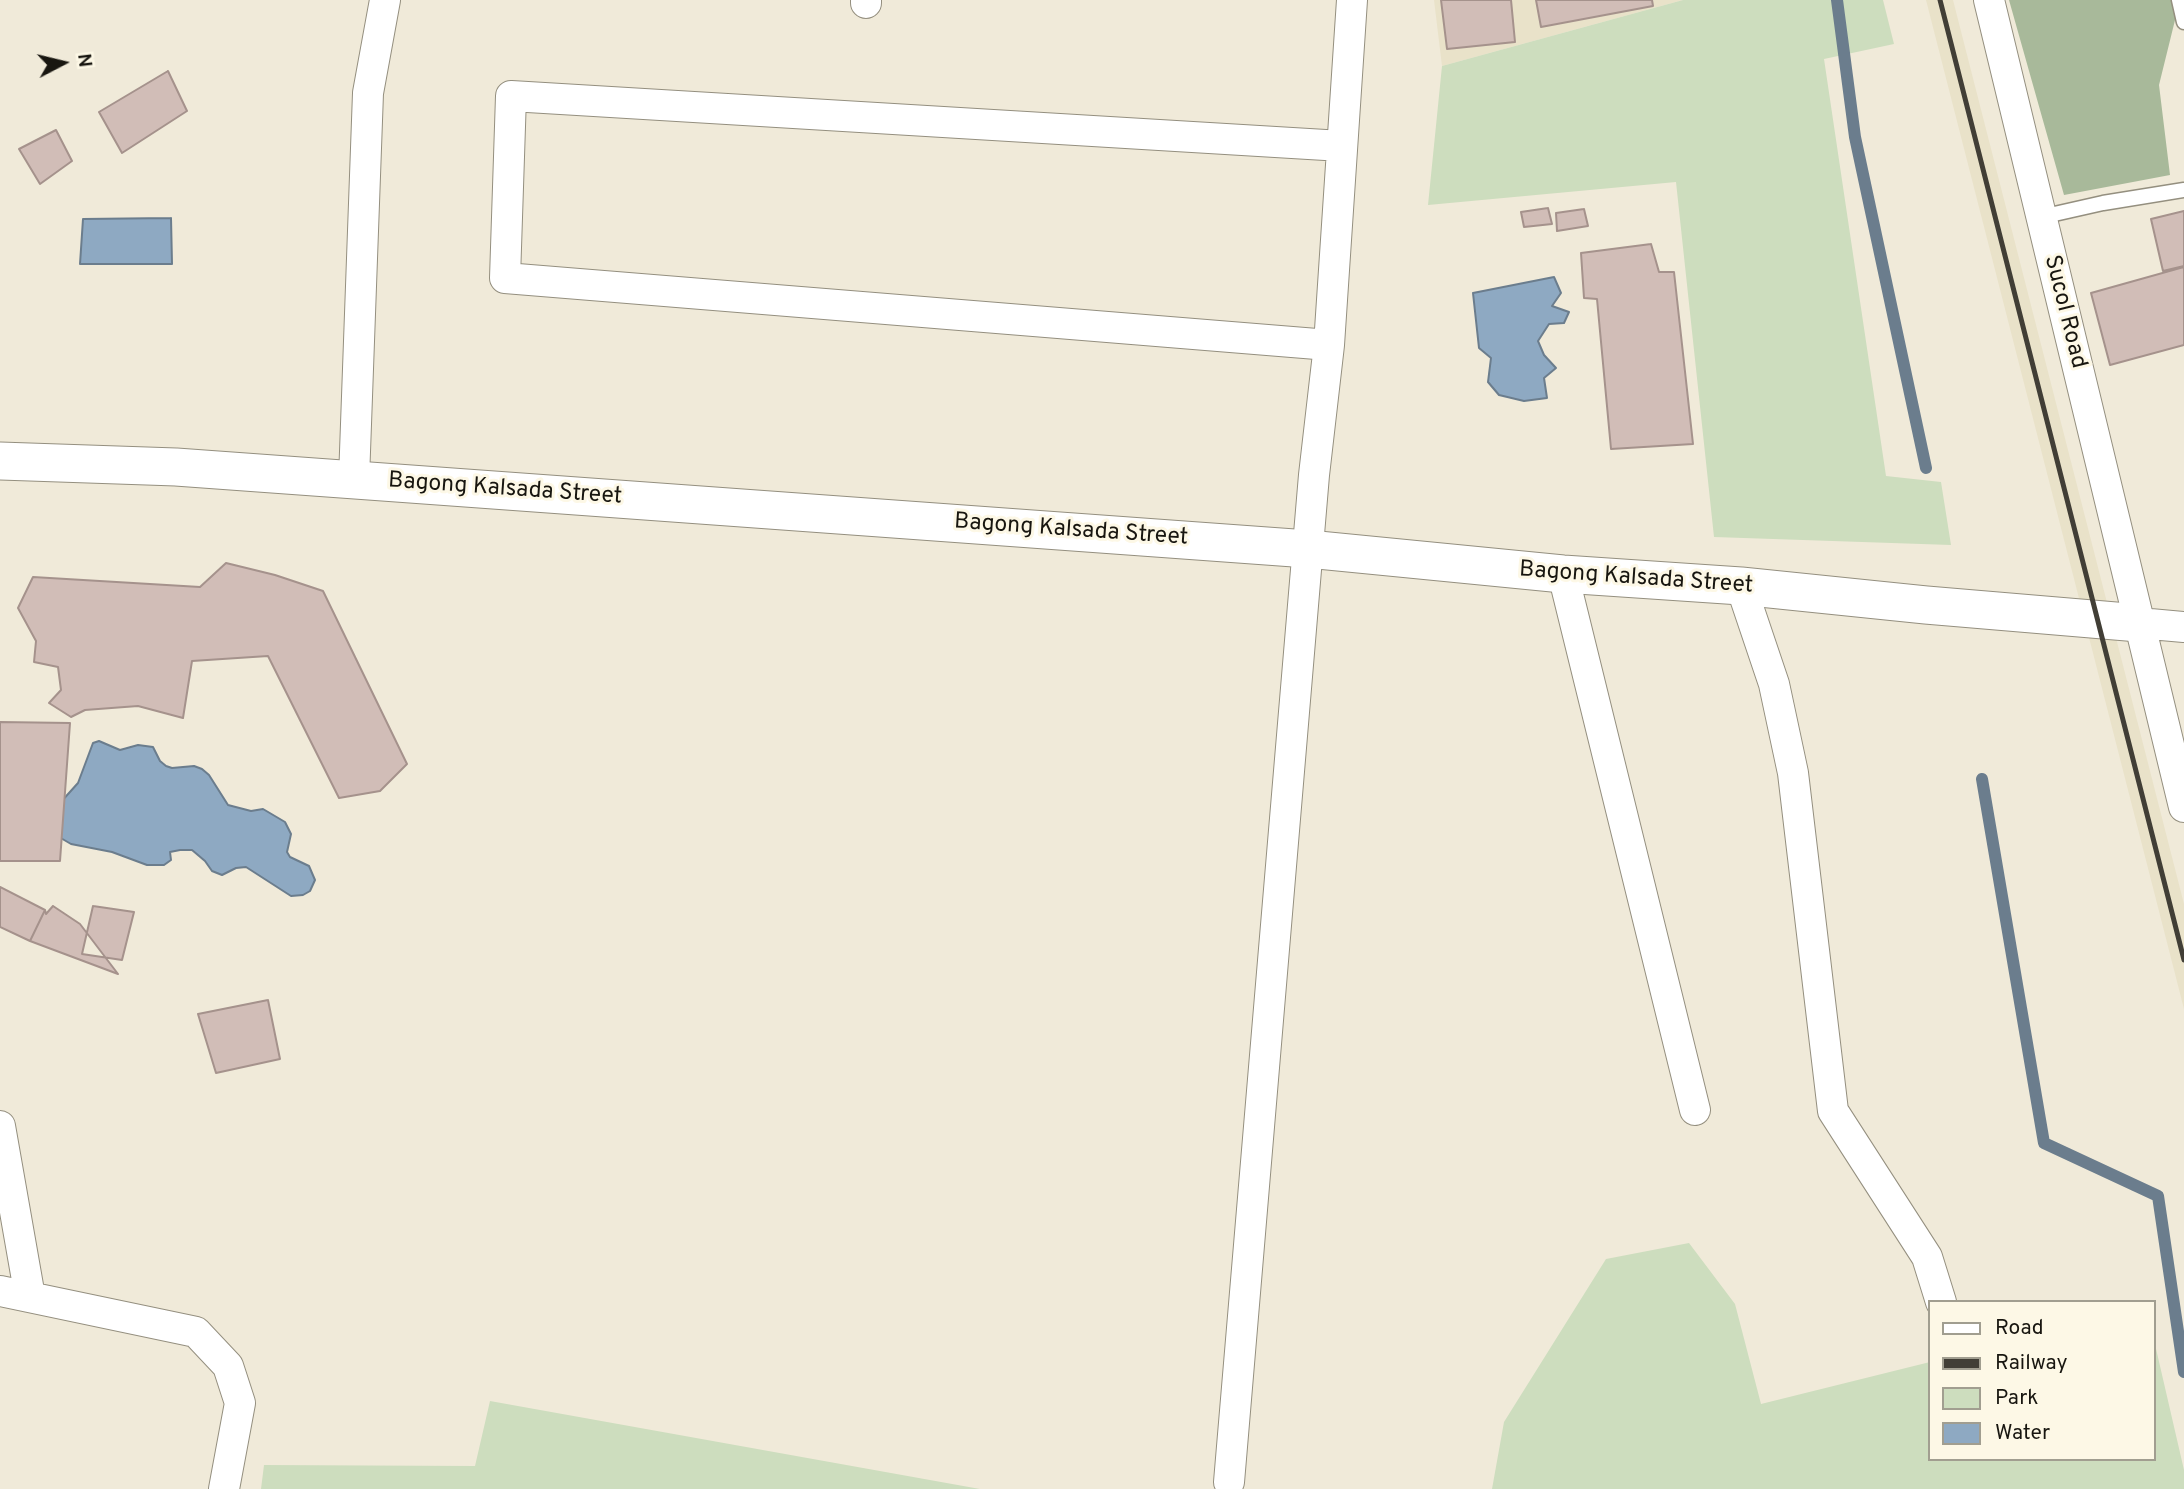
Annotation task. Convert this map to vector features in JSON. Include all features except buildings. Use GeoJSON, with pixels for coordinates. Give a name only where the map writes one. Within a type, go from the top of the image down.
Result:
{"type":"FeatureCollection","features":[{"type":"Feature","properties":{"kind":"street"},"geometry":{"type":"LineString","coordinates":[[354,479],[368,93],[385,0]]}},
{"type":"Feature","properties":{"kind":"street"},"geometry":{"type":"LineString","coordinates":[[1228,1482],[1308,549],[1329,345],[1352,0]]}},
{"type":"Feature","properties":{"kind":"street","name":"Sucol Road"},"geometry":{"type":"LineString","coordinates":[[1989,0],[2184,807]]}},
{"type":"Feature","properties":{"kind":"street"},"geometry":{"type":"LineString","coordinates":[[1329,345],[505,278],[511,96],[1342,146]]}},
{"type":"Feature","properties":{"kind":"street","name":"Bagong Kalsada Street"},"geometry":{"type":"LineString","coordinates":[[0,461],[176,467],[1308,549],[1563,574],[1741,586],[2139,623]]}},
{"type":"Feature","properties":{"kind":"street"},"geometry":{"type":"LineString","coordinates":[[1563,574],[1695,1110]]}},
{"type":"Feature","properties":{"kind":"street"},"geometry":{"type":"LineString","coordinates":[[1741,586],[1774,684],[1793,773],[1833,1111],[1927,1257],[1940,1300]]}},
{"type":"Feature","properties":{"kind":"street"},"geometry":{"type":"LineString","coordinates":[[2139,623],[2184,627]]}},
{"type":"Feature","properties":{"kind":"street"},"geometry":{"type":"LineString","coordinates":[[0,1126],[30,1297]]}},
{"type":"Feature","properties":{"kind":"street"},"geometry":{"type":"LineString","coordinates":[[0,1291],[196,1332],[228,1366],[240,1403],[225,1489]]}},
{"type":"Feature","properties":{"kind":"lane"},"geometry":{"type":"LineString","coordinates":[[2179,0],[2184,22]]}},
{"type":"Feature","properties":{"kind":"lane"},"geometry":{"type":"LineString","coordinates":[[2041,217],[2103,203],[2184,190]]}},
{"type":"Feature","properties":{"kind":"shaded area"},"geometry":{"type":"Polygon","coordinates":[[[1434,0],[1683,0],[1442,66],[1434,0]]]}},
{"type":"Feature","properties":{"kind":"shaded area"},"geometry":{"type":"Polygon","coordinates":[[[1926,0],[1953,0],[2184,904],[2184,1009],[1926,0]]]}},
{"type":"Feature","properties":{"kind":"green space"},"geometry":{"type":"Polygon","coordinates":[[[1683,0],[1883,0],[1894,44],[1824,59],[1886,476],[1941,482],[1951,545],[1714,537],[1676,182],[1428,205],[1442,66],[1683,0]]]}},
{"type":"Feature","properties":{"kind":"green space"},"geometry":{"type":"Polygon","coordinates":[[[2009,0],[2173,0],[2177,12],[2159,85],[2170,175],[2064,195],[2009,0]]]}},
{"type":"Feature","properties":{"kind":"green space"},"geometry":{"type":"Polygon","coordinates":[[[1689,1243],[1735,1304],[1761,1404],[1928,1362],[1928,1461],[2156,1461],[2156,1349],[2184,1470],[2184,1489],[1492,1489],[1504,1422],[1606,1259],[1689,1243]]]}},
{"type":"Feature","properties":{"kind":"green space"},"geometry":{"type":"Polygon","coordinates":[[[490,1401],[980,1489],[261,1489],[264,1465],[475,1466],[490,1401]]]}},
{"type":"Feature","properties":{"kind":"water"},"geometry":{"type":"Polygon","coordinates":[[[171,218],[172,264],[80,264],[83,219],[171,218]]]}},
{"type":"Feature","properties":{"kind":"water"},"geometry":{"type":"Polygon","coordinates":[[[1554,277],[1561,293],[1552,306],[1569,312],[1564,323],[1549,324],[1538,341],[1544,355],[1556,368],[1544,378],[1547,398],[1524,401],[1499,395],[1488,382],[1491,358],[1479,348],[1473,293],[1554,277]]]}},
{"type":"Feature","properties":{"kind":"water"},"geometry":{"type":"Polygon","coordinates":[[[99,741],[120,750],[138,745],[153,747],[160,761],[166,766],[194,766],[202,769],[209,775],[228,805],[251,811],[263,809],[285,822],[291,834],[287,852],[290,857],[309,866],[315,880],[310,891],[291,896],[246,867],[236,868],[222,875],[212,871],[192,850],[170,852],[171,860],[164,865],[147,865],[112,852],[71,844],[59,837],[60,803],[78,783],[93,743],[99,741]]]}},
{"type":"Feature","properties":{"kind":"waterway"},"geometry":{"type":"LineString","coordinates":[[1837,0],[1855,137],[1926,468]]}},
{"type":"Feature","properties":{"kind":"waterway"},"geometry":{"type":"LineString","coordinates":[[1982,779],[2044,1143],[2158,1196],[2184,1372]]}},
{"type":"Feature","properties":{"kind":"railway"},"geometry":{"type":"LineString","coordinates":[[1940,0],[2184,960]]}}]}
